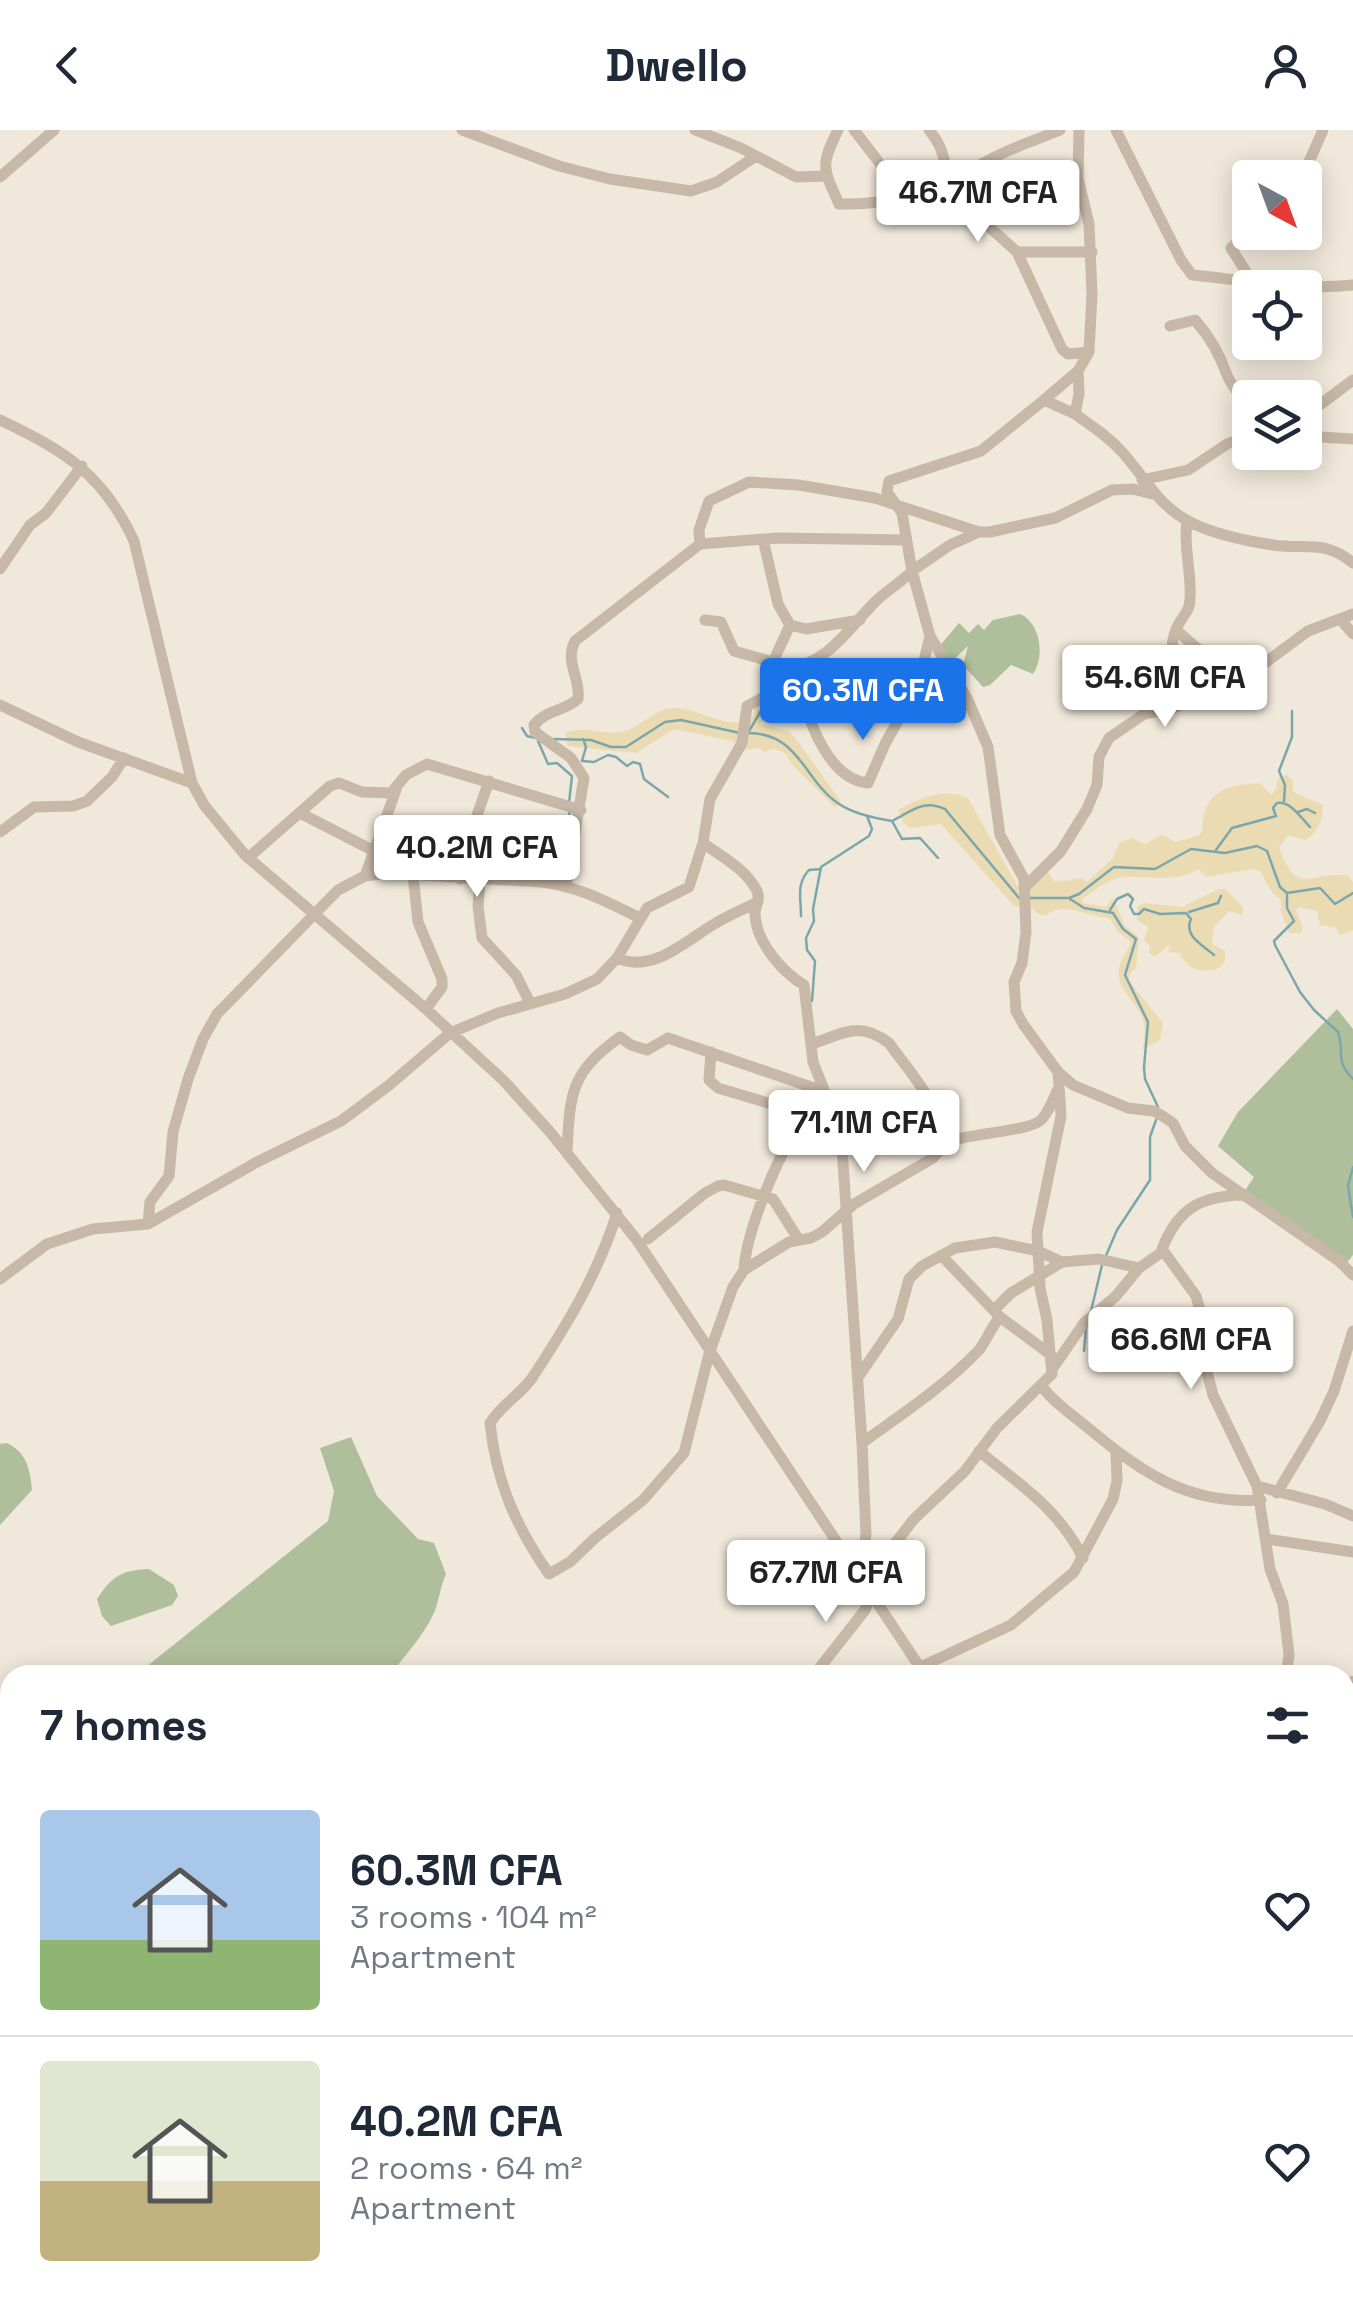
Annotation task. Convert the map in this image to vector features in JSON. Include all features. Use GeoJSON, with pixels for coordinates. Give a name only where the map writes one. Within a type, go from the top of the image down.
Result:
{"type":"FeatureCollection","features":[{"type":"Feature","properties":{"kind":"street"},"geometry":{"type":"LineString","coordinates":[[0,176],[54,130]]}},
{"type":"Feature","properties":{"kind":"street"},"geometry":{"type":"LineString","coordinates":[[462,130],[559,166],[610,179],[691,191],[717,182],[756,156]]}},
{"type":"Feature","properties":{"kind":"street"},"geometry":{"type":"LineString","coordinates":[[694,130],[796,177],[825,176]]}},
{"type":"Feature","properties":{"kind":"street"},"geometry":{"type":"LineString","coordinates":[[838,130],[825,156],[825,176],[840,204],[869,205],[952,181],[997,156],[1060,130]]}},
{"type":"Feature","properties":{"kind":"street"},"geometry":{"type":"LineString","coordinates":[[854,130],[906,197]]}},
{"type":"Feature","properties":{"kind":"street"},"geometry":{"type":"LineString","coordinates":[[928,130],[941,145],[952,181],[982,220],[1017,252],[1062,349],[1068,354],[1090,352]]}},
{"type":"Feature","properties":{"kind":"street"},"geometry":{"type":"LineString","coordinates":[[1079,130],[1078,178],[1092,252],[1090,352],[1078,371],[981,450],[889,481],[888,495],[898,505],[930,636],[968,698],[988,748],[1000,835],[1024,879],[1022,963],[1014,982],[1016,1011],[1058,1072],[1082,1091],[1164,1117],[1212,1173],[1339,1261],[1353,1275]]}},
{"type":"Feature","properties":{"kind":"street"},"geometry":{"type":"LineString","coordinates":[[1116,130],[1192,275],[1232,280]]}},
{"type":"Feature","properties":{"kind":"street"},"geometry":{"type":"LineString","coordinates":[[1310,160],[1323,130]]}},
{"type":"Feature","properties":{"kind":"street"},"geometry":{"type":"LineString","coordinates":[[1017,252],[1092,252]]}},
{"type":"Feature","properties":{"kind":"street"},"geometry":{"type":"LineString","coordinates":[[1322,286],[1353,285]]}},
{"type":"Feature","properties":{"kind":"street"},"geometry":{"type":"LineString","coordinates":[[1170,326],[1195,320],[1221,356],[1232,382]]}},
{"type":"Feature","properties":{"kind":"street"},"geometry":{"type":"LineString","coordinates":[[1075,414],[1078,371]]}},
{"type":"Feature","properties":{"kind":"street"},"geometry":{"type":"LineString","coordinates":[[1322,403],[1353,380]]}},
{"type":"Feature","properties":{"kind":"street"},"geometry":{"type":"LineString","coordinates":[[1044,400],[1075,414],[1109,438],[1126,455],[1152,494],[1187,520],[1240,539],[1274,545],[1321,546],[1353,563]]}},
{"type":"Feature","properties":{"kind":"street"},"geometry":{"type":"LineString","coordinates":[[0,420],[82,466],[120,510],[134,542],[192,782],[220,827],[248,858],[426,1009],[504,1081],[567,1153],[617,1214],[919,1665]]}},
{"type":"Feature","properties":{"kind":"street"},"geometry":{"type":"LineString","coordinates":[[1322,437],[1353,439]]}},
{"type":"Feature","properties":{"kind":"street"},"geometry":{"type":"LineString","coordinates":[[1142,480],[1188,470],[1232,442]]}},
{"type":"Feature","properties":{"kind":"street"},"geometry":{"type":"LineString","coordinates":[[0,570],[30,525],[46,512],[82,466]]}},
{"type":"Feature","properties":{"kind":"street"},"geometry":{"type":"LineString","coordinates":[[700,544],[699,530],[709,500],[749,482],[847,491],[978,532]]}},
{"type":"Feature","properties":{"kind":"street"},"geometry":{"type":"LineString","coordinates":[[705,620],[720,622],[734,651],[784,668],[830,651],[882,596],[950,545],[978,532],[1013,530],[1055,518],[1112,490],[1133,489],[1152,494]]}},
{"type":"Feature","properties":{"kind":"street"},"geometry":{"type":"LineString","coordinates":[[1182,704],[1172,668],[1176,630],[1190,605],[1187,520]]}},
{"type":"Feature","properties":{"kind":"street"},"geometry":{"type":"LineString","coordinates":[[566,885],[584,778],[571,758],[535,732],[534,725],[546,714],[578,699],[578,680],[571,667],[575,641],[700,544],[763,539],[906,540]]}},
{"type":"Feature","properties":{"kind":"street"},"geometry":{"type":"LineString","coordinates":[[0,1280],[58,1240],[94,1229],[148,1224],[256,1162],[342,1121],[450,1033],[565,994],[597,979],[617,958],[653,902],[689,887],[710,800],[742,743],[744,710],[768,695],[784,668],[790,625],[778,604],[763,539]]}},
{"type":"Feature","properties":{"kind":"street"},"geometry":{"type":"LineString","coordinates":[[1025,887],[1061,851],[1094,798],[1098,757],[1109,738],[1144,714],[1182,704],[1234,680],[1308,632],[1353,614]]}},
{"type":"Feature","properties":{"kind":"street"},"geometry":{"type":"LineString","coordinates":[[790,625],[806,630],[860,620]]}},
{"type":"Feature","properties":{"kind":"street"},"geometry":{"type":"LineString","coordinates":[[1340,620],[1353,634]]}},
{"type":"Feature","properties":{"kind":"street"},"geometry":{"type":"LineString","coordinates":[[1176,630],[1234,680]]}},
{"type":"Feature","properties":{"kind":"street"},"geometry":{"type":"LineString","coordinates":[[784,668],[829,756],[856,781],[868,783],[918,685],[930,636]]}},
{"type":"Feature","properties":{"kind":"street"},"geometry":{"type":"LineString","coordinates":[[0,705],[68,737],[192,782]]}},
{"type":"Feature","properties":{"kind":"street"},"geometry":{"type":"LineString","coordinates":[[0,832],[34,807],[73,806],[87,801],[112,777],[124,758]]}},
{"type":"Feature","properties":{"kind":"street"},"geometry":{"type":"LineString","coordinates":[[248,858],[319,794],[339,782],[375,794],[391,794],[406,775],[427,764],[581,810]]}},
{"type":"Feature","properties":{"kind":"street"},"geometry":{"type":"LineString","coordinates":[[460,878],[468,841],[489,782]]}},
{"type":"Feature","properties":{"kind":"street"},"geometry":{"type":"LineString","coordinates":[[365,876],[397,786]]}},
{"type":"Feature","properties":{"kind":"street"},"geometry":{"type":"LineString","coordinates":[[300,813],[374,851]]}},
{"type":"Feature","properties":{"kind":"street"},"geometry":{"type":"LineString","coordinates":[[702,843],[740,869],[756,890],[756,920],[769,950],[789,977],[804,985],[813,1062],[841,1133],[866,1536],[859,1572]]}},
{"type":"Feature","properties":{"kind":"street"},"geometry":{"type":"LineString","coordinates":[[148,1224],[150,1202],[169,1176],[173,1132],[202,1038],[217,1014],[338,890],[365,876],[388,873],[566,885],[640,918]]}},
{"type":"Feature","properties":{"kind":"street"},"geometry":{"type":"LineString","coordinates":[[413,875],[418,922],[442,979],[442,988],[426,1009]]}},
{"type":"Feature","properties":{"kind":"street"},"geometry":{"type":"LineString","coordinates":[[480,880],[482,938],[516,974],[530,1003]]}},
{"type":"Feature","properties":{"kind":"street"},"geometry":{"type":"LineString","coordinates":[[617,958],[633,963],[657,958],[758,902]]}},
{"type":"Feature","properties":{"kind":"street"},"geometry":{"type":"LineString","coordinates":[[811,1044],[858,1029],[868,1030],[889,1043],[936,1110],[944,1144]]}},
{"type":"Feature","properties":{"kind":"street"},"geometry":{"type":"LineString","coordinates":[[567,1153],[574,1090],[588,1061],[624,1037],[631,1045],[648,1050],[668,1038],[825,1096]]}},
{"type":"Feature","properties":{"kind":"street"},"geometry":{"type":"LineString","coordinates":[[711,1052],[709,1080],[718,1088],[808,1115]]}},
{"type":"Feature","properties":{"kind":"street"},"geometry":{"type":"LineString","coordinates":[[1052,1362],[1039,1276],[1038,1232],[1060,1116],[1058,1072]]}},
{"type":"Feature","properties":{"kind":"street"},"geometry":{"type":"LineString","coordinates":[[617,1214],[597,1271],[579,1306],[530,1381],[490,1423],[496,1466],[509,1508],[549,1574],[570,1562],[643,1500],[684,1454],[732,1286],[744,1270],[789,1242],[822,1232],[844,1212],[933,1158],[944,1144],[958,1137],[1032,1126],[1044,1117],[1057,1091]]}},
{"type":"Feature","properties":{"kind":"street"},"geometry":{"type":"LineString","coordinates":[[744,1270],[745,1248],[764,1196],[800,1125],[825,1096]]}},
{"type":"Feature","properties":{"kind":"street"},"geometry":{"type":"LineString","coordinates":[[648,1239],[713,1188],[724,1184],[774,1199],[799,1240]]}},
{"type":"Feature","properties":{"kind":"street"},"geometry":{"type":"LineString","coordinates":[[822,1665],[864,1610],[886,1555],[914,1519],[965,1471],[1041,1385],[1052,1362],[1084,1323],[1116,1296],[1139,1268],[1162,1252],[1179,1219],[1196,1204],[1219,1195],[1243,1194]]}},
{"type":"Feature","properties":{"kind":"street"},"geometry":{"type":"LineString","coordinates":[[858,1377],[898,1319],[909,1279],[942,1255],[970,1244],[995,1242],[1038,1251],[1062,1262],[1100,1260],[1139,1268]]}},
{"type":"Feature","properties":{"kind":"street"},"geometry":{"type":"LineString","coordinates":[[1162,1252],[1196,1296],[1206,1331],[1206,1368],[1213,1395],[1259,1493],[1270,1569],[1283,1604],[1288,1665]]}},
{"type":"Feature","properties":{"kind":"street"},"geometry":{"type":"LineString","coordinates":[[942,1255],[997,1314],[1052,1362]]}},
{"type":"Feature","properties":{"kind":"street"},"geometry":{"type":"LineString","coordinates":[[862,1444],[965,1364],[984,1344],[988,1330],[1011,1293],[1062,1262]]}},
{"type":"Feature","properties":{"kind":"street"},"geometry":{"type":"LineString","coordinates":[[1277,1492],[1334,1392],[1353,1331]]}},
{"type":"Feature","properties":{"kind":"street"},"geometry":{"type":"LineString","coordinates":[[1041,1385],[1116,1452],[1151,1476],[1230,1502],[1277,1492],[1326,1504],[1353,1516]]}},
{"type":"Feature","properties":{"kind":"street"},"geometry":{"type":"LineString","coordinates":[[979,1451],[1028,1488],[1070,1533],[1083,1558]]}},
{"type":"Feature","properties":{"kind":"street"},"geometry":{"type":"LineString","coordinates":[[932,1665],[1011,1625],[1074,1572],[1115,1494],[1116,1452]]}},
{"type":"Feature","properties":{"kind":"street"},"geometry":{"type":"LineString","coordinates":[[1267,1539],[1353,1552]]}},
{"type":"Feature","properties":{"kind":"green space"},"geometry":{"type":"Polygon","coordinates":[[[1020,614],[1033,625],[1039,641],[1039,659],[1033,674],[1011,665],[983,687],[963,665],[968,646],[948,665],[938,648],[959,623],[969,633],[978,624],[984,630],[993,620],[1020,614]]]}},
{"type":"Feature","properties":{"kind":"green space"},"geometry":{"type":"Polygon","coordinates":[[[1337,1009],[1353,1029],[1353,1255],[1344,1266],[1305,1244],[1242,1195],[1254,1177],[1218,1146],[1238,1112],[1337,1009]]]}},
{"type":"Feature","properties":{"kind":"green space"},"geometry":{"type":"Polygon","coordinates":[[[351,1437],[377,1496],[418,1539],[434,1543],[446,1574],[430,1622],[399,1665],[148,1665],[328,1521],[334,1491],[320,1448],[351,1437]]]}},
{"type":"Feature","properties":{"kind":"green space"},"geometry":{"type":"Polygon","coordinates":[[[7,1443],[26,1462],[32,1490],[0,1525],[0,1444],[7,1443]]]}},
{"type":"Feature","properties":{"kind":"green space"},"geometry":{"type":"Polygon","coordinates":[[[149,1569],[174,1585],[178,1596],[172,1605],[111,1626],[102,1616],[97,1599],[118,1576],[149,1569]]]}},
{"type":"Feature","properties":{"kind":"sand"},"geometry":{"type":"Polygon","coordinates":[[[774,692],[783,694],[789,706],[759,724],[789,731],[841,802],[835,807],[785,753],[774,749],[744,750],[733,741],[674,729],[636,753],[567,746],[565,733],[626,731],[667,709],[684,709],[726,722],[746,720],[774,692]]]}},
{"type":"Feature","properties":{"kind":"sand"},"geometry":{"type":"Polygon","coordinates":[[[1287,775],[1293,782],[1293,792],[1323,805],[1323,810],[1310,837],[1305,840],[1288,835],[1279,848],[1298,877],[1347,875],[1353,882],[1353,930],[1340,935],[1335,927],[1320,925],[1317,911],[1299,907],[1296,911],[1303,927],[1301,933],[1290,933],[1281,913],[1281,900],[1260,871],[1253,869],[1206,877],[1198,869],[1169,878],[1128,877],[1105,884],[1083,898],[1082,903],[1106,907],[1113,898],[1125,926],[1139,937],[1136,968],[1129,974],[1129,981],[1163,1023],[1160,1040],[1143,1049],[1145,1027],[1141,1014],[1120,981],[1122,959],[1130,941],[1109,918],[1066,909],[1043,915],[1014,906],[941,824],[910,828],[898,810],[941,794],[968,798],[1017,885],[1026,887],[1047,871],[1055,882],[1082,878],[1087,882],[1113,858],[1119,843],[1132,838],[1145,844],[1162,835],[1176,842],[1200,835],[1209,802],[1221,791],[1260,783],[1271,795],[1278,778],[1287,775]]]}},
{"type":"Feature","properties":{"kind":"sand"},"geometry":{"type":"Polygon","coordinates":[[[1225,889],[1244,911],[1242,915],[1230,911],[1214,926],[1212,944],[1225,951],[1220,968],[1191,967],[1180,953],[1168,952],[1170,944],[1155,957],[1149,953],[1150,947],[1144,940],[1148,927],[1137,920],[1138,906],[1144,903],[1182,907],[1225,889]]]}},
{"type":"Feature","properties":{"kind":"waterway"},"geometry":{"type":"LineString","coordinates":[[749,731],[765,704]]}},
{"type":"Feature","properties":{"kind":"waterway"},"geometry":{"type":"LineString","coordinates":[[1284,801],[1285,785],[1279,771],[1292,737],[1292,711]]}},
{"type":"Feature","properties":{"kind":"waterway"},"geometry":{"type":"LineString","coordinates":[[554,739],[591,740],[626,747],[665,722],[681,720],[740,733]]}},
{"type":"Feature","properties":{"kind":"waterway"},"geometry":{"type":"LineString","coordinates":[[522,728],[527,736],[536,738]]}},
{"type":"Feature","properties":{"kind":"waterway"},"geometry":{"type":"LineString","coordinates":[[748,733],[779,741],[827,794],[858,813],[892,821],[924,806],[945,809],[1019,898]]}},
{"type":"Feature","properties":{"kind":"waterway"},"geometry":{"type":"LineString","coordinates":[[583,739],[586,747],[582,761],[594,762],[608,755],[627,766],[633,762],[640,764],[644,779],[668,797]]}},
{"type":"Feature","properties":{"kind":"waterway"},"geometry":{"type":"LineString","coordinates":[[538,741],[548,764],[557,763],[572,776],[569,803]]}},
{"type":"Feature","properties":{"kind":"waterway"},"geometry":{"type":"LineString","coordinates":[[1216,850],[1232,828],[1276,816],[1273,808],[1277,803],[1291,807],[1310,827]]}},
{"type":"Feature","properties":{"kind":"waterway"},"geometry":{"type":"LineString","coordinates":[[1298,812],[1307,809],[1315,813]]}},
{"type":"Feature","properties":{"kind":"waterway"},"geometry":{"type":"LineString","coordinates":[[560,877],[564,850],[558,845],[559,830],[567,825],[570,811]]}},
{"type":"Feature","properties":{"kind":"waterway"},"geometry":{"type":"LineString","coordinates":[[812,1001],[815,961],[807,950],[806,938],[814,921],[821,867],[869,836],[872,829],[867,816]]}},
{"type":"Feature","properties":{"kind":"waterway"},"geometry":{"type":"LineString","coordinates":[[892,821],[902,839],[920,838],[938,858]]}},
{"type":"Feature","properties":{"kind":"waterway"},"geometry":{"type":"LineString","coordinates":[[1027,898],[1069,898],[1114,867],[1155,869],[1191,849],[1225,853],[1257,846],[1267,851],[1280,887],[1287,893],[1320,888],[1335,904],[1353,893]]}},
{"type":"Feature","properties":{"kind":"waterway"},"geometry":{"type":"LineString","coordinates":[[801,916],[802,880],[809,870],[821,869]]}},
{"type":"Feature","properties":{"kind":"waterway"},"geometry":{"type":"LineString","coordinates":[[1110,910],[1117,899],[1128,894],[1133,899],[1130,906],[1134,914],[1144,909],[1160,914],[1186,913],[1191,919],[1192,935],[1214,955]]}},
{"type":"Feature","properties":{"kind":"waterway"},"geometry":{"type":"LineString","coordinates":[[1287,894],[1287,908],[1294,921],[1274,941],[1275,945],[1300,992],[1338,1032],[1342,1061],[1353,1079]]}},
{"type":"Feature","properties":{"kind":"waterway"},"geometry":{"type":"LineString","coordinates":[[1189,912],[1218,903],[1221,896]]}},
{"type":"Feature","properties":{"kind":"waterway"},"geometry":{"type":"LineString","coordinates":[[1070,899],[1084,908],[1113,913],[1123,929],[1136,939],[1125,975],[1148,1022],[1145,1079],[1158,1107]]}},
{"type":"Feature","properties":{"kind":"waterway"},"geometry":{"type":"LineString","coordinates":[[1105,1258],[1117,1230],[1150,1180],[1150,1137],[1156,1120]]}},
{"type":"Feature","properties":{"kind":"waterway"},"geometry":{"type":"LineString","coordinates":[[1353,1167],[1348,1186],[1353,1217]]}},
{"type":"Feature","properties":{"kind":"waterway"},"geometry":{"type":"LineString","coordinates":[[1091,1311],[1102,1265]]}},
{"type":"Feature","properties":{"kind":"waterway"},"geometry":{"type":"LineString","coordinates":[[1084,1351],[1086,1328]]}}]}
